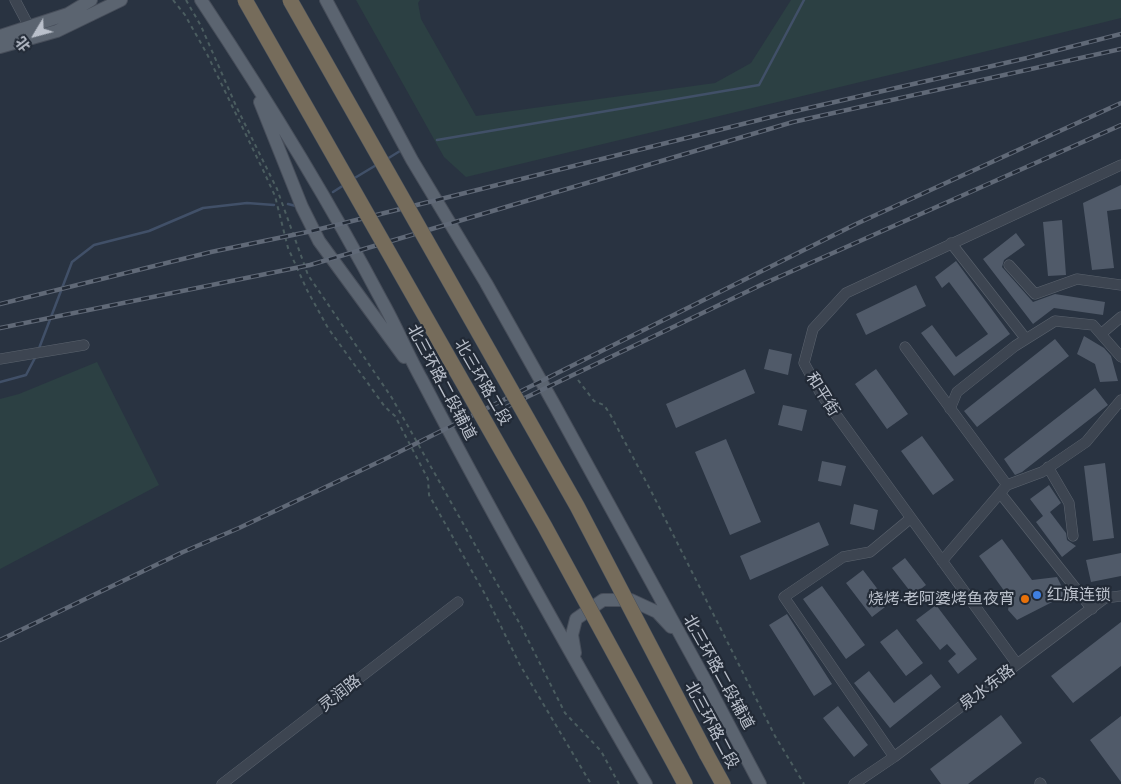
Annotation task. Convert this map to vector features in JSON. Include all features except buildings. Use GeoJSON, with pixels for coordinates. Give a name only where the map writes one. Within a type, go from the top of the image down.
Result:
{"type":"FeatureCollection","features":[{"type":"Feature","properties":{"kind":"highway","name":"北三环路二段"},"geometry":{"type":"LineString","coordinates":[[245,0],[544,525],[686,784]]}},
{"type":"Feature","properties":{"kind":"highway","name":"北三环路二段"},"geometry":{"type":"LineString","coordinates":[[290,0],[577,506],[723,784]]}},
{"type":"Feature","properties":{"kind":"main road"},"geometry":{"type":"LineString","coordinates":[[0,47],[68,14],[91,0]]}},
{"type":"Feature","properties":{"kind":"main road"},"geometry":{"type":"LineString","coordinates":[[0,36],[32,32],[57,32],[121,0]]}},
{"type":"Feature","properties":{"kind":"main road","name":"北三环路二段辅道"},"geometry":{"type":"LineString","coordinates":[[201,0],[247,69],[314,180],[383,303],[421,380],[577,664],[646,784]]}},
{"type":"Feature","properties":{"kind":"main road","name":"北三环路二段辅道"},"geometry":{"type":"LineString","coordinates":[[326,0],[408,152],[486,283],[686,644],[760,784]]}},
{"type":"Feature","properties":{"kind":"main road"},"geometry":{"type":"LineString","coordinates":[[247,69],[302,207],[319,241],[421,380]]}},
{"type":"Feature","properties":{"kind":"main road"},"geometry":{"type":"LineString","coordinates":[[577,664],[572,635],[576,619],[603,600],[632,600],[657,612],[686,644]]}},
{"type":"Feature","properties":{"kind":"street"},"geometry":{"type":"LineString","coordinates":[[15,0],[32,32]]}},
{"type":"Feature","properties":{"kind":"street","name":"和平街"},"geometry":{"type":"LineString","coordinates":[[1017,664],[821,394],[804,363],[813,329],[846,293],[1121,165]]}},
{"type":"Feature","properties":{"kind":"street"},"geometry":{"type":"LineString","coordinates":[[952,243],[1026,339]]}},
{"type":"Feature","properties":{"kind":"street"},"geometry":{"type":"LineString","coordinates":[[1009,264],[1035,294],[1078,280],[1119,285],[1121,296]]}},
{"type":"Feature","properties":{"kind":"street"},"geometry":{"type":"LineString","coordinates":[[1101,334],[1121,317]]}},
{"type":"Feature","properties":{"kind":"street"},"geometry":{"type":"LineString","coordinates":[[950,409],[957,392],[1026,339],[1056,321],[1093,326],[1121,357]]}},
{"type":"Feature","properties":{"kind":"street"},"geometry":{"type":"LineString","coordinates":[[0,359],[84,345]]}},
{"type":"Feature","properties":{"kind":"street"},"geometry":{"type":"LineString","coordinates":[[905,347],[1004,489],[1092,609]]}},
{"type":"Feature","properties":{"kind":"street"},"geometry":{"type":"LineString","coordinates":[[942,561],[1004,489],[1042,472],[1086,442],[1119,407]]}},
{"type":"Feature","properties":{"kind":"street"},"geometry":{"type":"LineString","coordinates":[[1048,467],[1070,503],[1074,536]]}},
{"type":"Feature","properties":{"kind":"street"},"geometry":{"type":"LineString","coordinates":[[894,757],[784,597],[843,557],[870,552],[911,518]]}},
{"type":"Feature","properties":{"kind":"street","name":"泉水东路"},"geometry":{"type":"LineString","coordinates":[[854,784],[894,757],[1106,598],[1121,596]]}},
{"type":"Feature","properties":{"kind":"street","name":"灵润路"},"geometry":{"type":"LineString","coordinates":[[222,784],[458,602]]}},
{"type":"Feature","properties":{"kind":"path"},"geometry":{"type":"LineString","coordinates":[[173,0],[185,15],[207,54],[263,170],[274,196],[288,248],[307,290],[328,328],[385,407],[395,416],[428,479],[429,495],[486,596],[520,665],[591,784]]}},
{"type":"Feature","properties":{"kind":"path"},"geometry":{"type":"LineString","coordinates":[[186,0],[201,26],[277,189],[308,275],[392,398],[521,626],[565,713],[601,751],[619,784]]}},
{"type":"Feature","properties":{"kind":"path"},"geometry":{"type":"LineString","coordinates":[[578,380],[594,400],[604,405],[610,414],[775,736],[804,784]]}},
{"type":"Feature","properties":{"kind":"green space"},"geometry":{"type":"Polygon","coordinates":[[[356,0],[420,0],[418,3],[421,19],[476,116],[715,83],[751,63],[791,0],[1121,0],[1121,18],[466,177],[444,157],[356,0]]]}},
{"type":"Feature","properties":{"kind":"green space"},"geometry":{"type":"Polygon","coordinates":[[[97,362],[159,485],[0,569],[0,399],[19,394],[97,362]]]}},
{"type":"Feature","properties":{"kind":"waterway"},"geometry":{"type":"LineString","coordinates":[[437,140],[759,85],[804,0]]}},
{"type":"Feature","properties":{"kind":"waterway"},"geometry":{"type":"LineString","coordinates":[[387,159],[400,151]]}},
{"type":"Feature","properties":{"kind":"waterway"},"geometry":{"type":"LineString","coordinates":[[353,179],[378,164]]}},
{"type":"Feature","properties":{"kind":"waterway"},"geometry":{"type":"LineString","coordinates":[[333,192],[344,185]]}},
{"type":"Feature","properties":{"kind":"waterway"},"geometry":{"type":"LineString","coordinates":[[38,351],[72,262],[94,245],[149,231],[203,208],[247,203],[274,205]]}},
{"type":"Feature","properties":{"kind":"waterway"},"geometry":{"type":"LineString","coordinates":[[288,204],[296,206]]}},
{"type":"Feature","properties":{"kind":"waterway"},"geometry":{"type":"LineString","coordinates":[[0,382],[26,375],[36,356]]}},
{"type":"Feature","properties":{"kind":"railway"},"geometry":{"type":"LineString","coordinates":[[0,304],[211,252],[312,231],[791,112],[1027,58],[1121,34]]}},
{"type":"Feature","properties":{"kind":"railway"},"geometry":{"type":"LineString","coordinates":[[0,328],[310,265],[793,122],[1121,49]]}},
{"type":"Feature","properties":{"kind":"railway"},"geometry":{"type":"LineString","coordinates":[[0,640],[183,552],[239,528],[385,459],[856,224],[1121,103]]}},
{"type":"Feature","properties":{"kind":"railway"},"geometry":{"type":"LineString","coordinates":[[504,408],[763,284],[1121,125]]}},
{"type":"Feature","properties":{"kind":"place","name":"红旗连锁"},"geometry":{"type":"Point","coordinates":[1037,595]}},
{"type":"Feature","properties":{"kind":"place","name":"烧烤·老阿婆烤鱼夜宵"},"geometry":{"type":"Point","coordinates":[1025,599]}}]}
